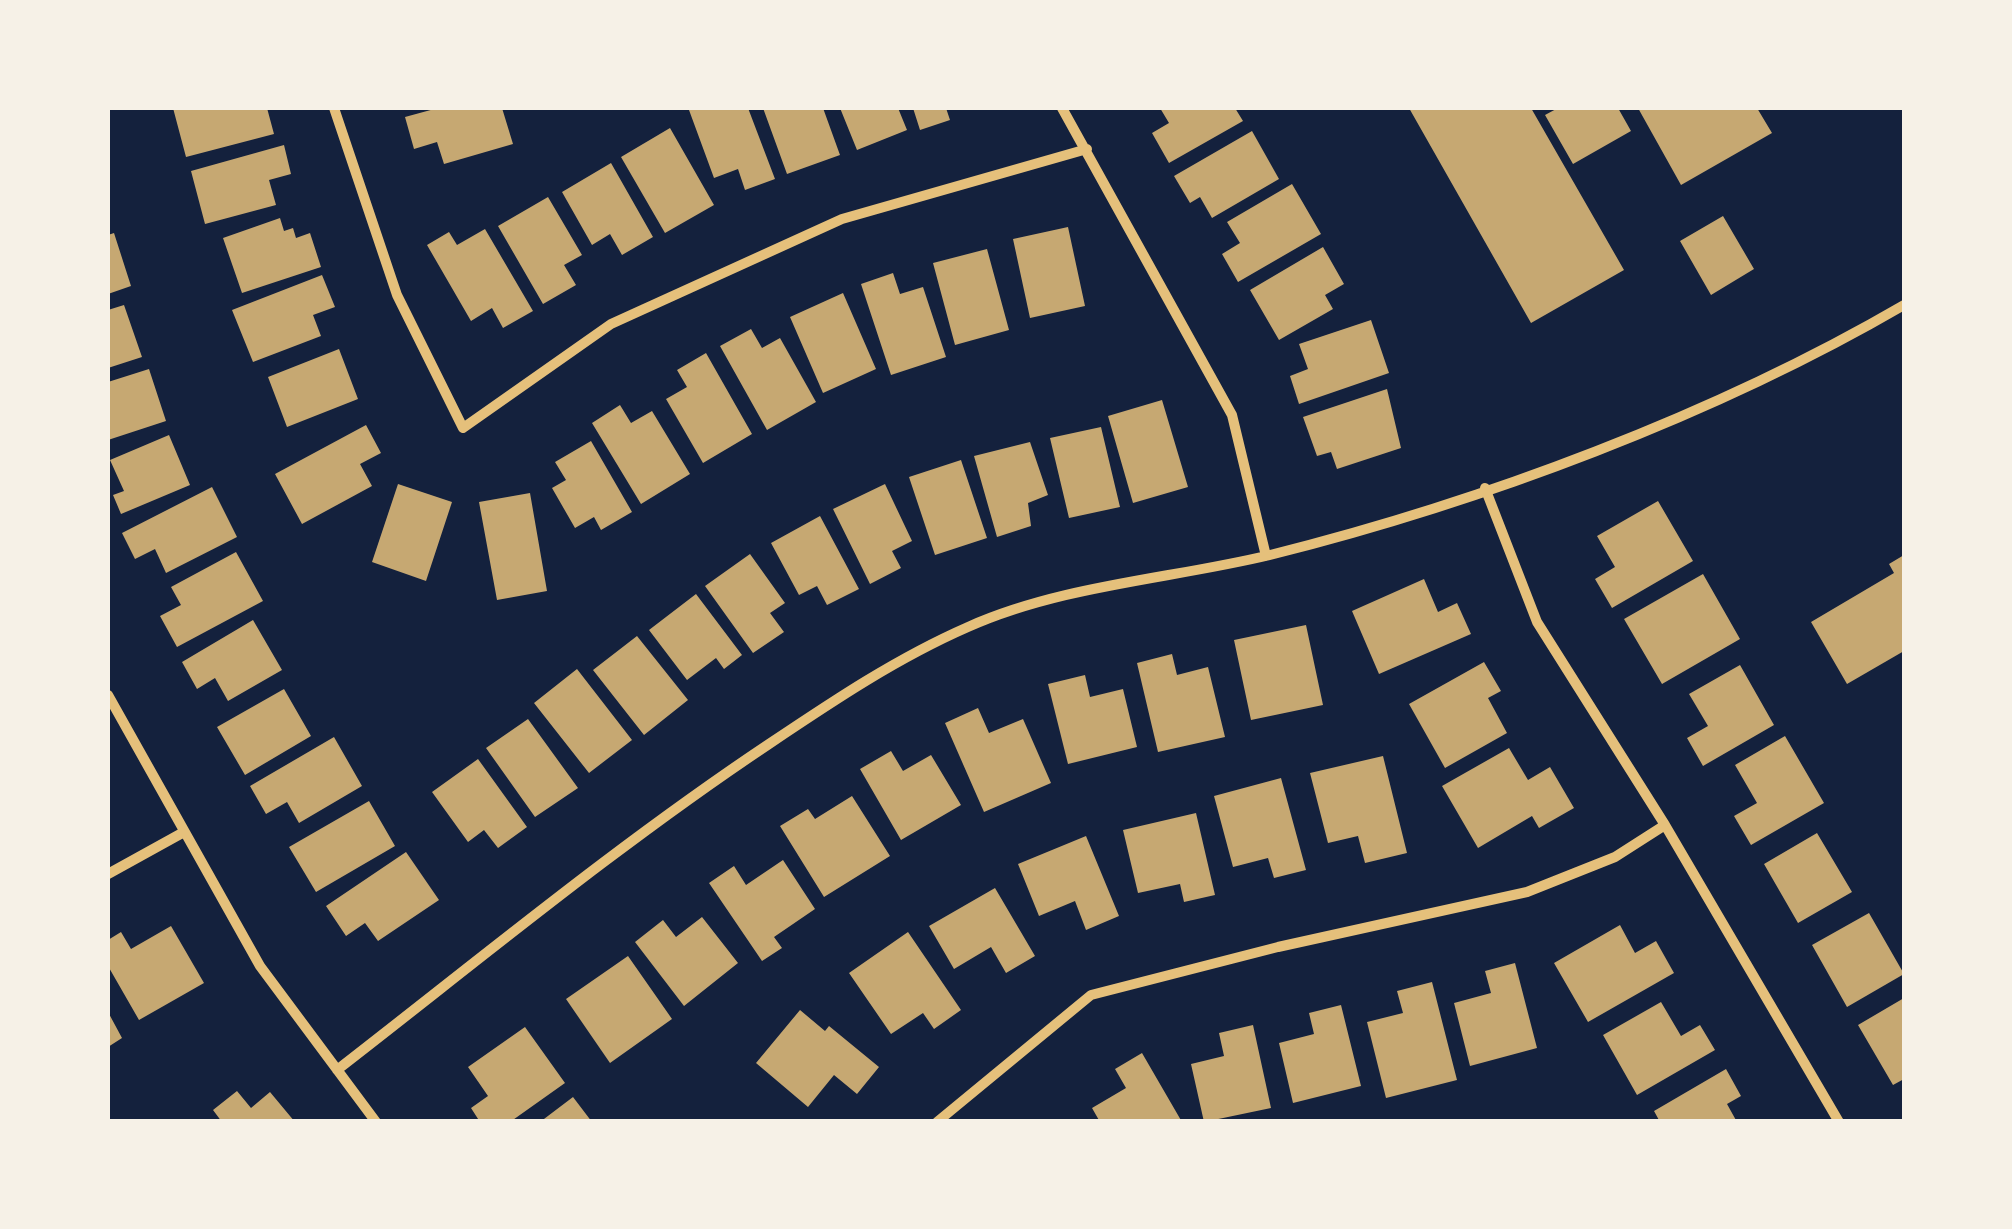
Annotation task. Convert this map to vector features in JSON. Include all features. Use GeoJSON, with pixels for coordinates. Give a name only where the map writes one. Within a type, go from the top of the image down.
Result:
{"type":"FeatureCollection","features":[{"type":"Feature","properties":{"kind":"street"},"geometry":{"type":"LineString","coordinates":[[334,108],[397,294],[463,428],[610,324],[842,219],[1087,149]]}},
{"type":"Feature","properties":{"kind":"street"},"geometry":{"type":"LineString","coordinates":[[1062,108],[1232,416],[1266,556]]}},
{"type":"Feature","properties":{"kind":"street"},"geometry":{"type":"LineString","coordinates":[[337,1070],[683,801],[858,684],[968,627],[1015,610],[1266,556],[1411,517],[1671,420],[1838,343],[1904,306]]}},
{"type":"Feature","properties":{"kind":"street"},"geometry":{"type":"LineString","coordinates":[[1485,488],[1537,622],[1665,826],[1839,1122]]}},
{"type":"Feature","properties":{"kind":"street"},"geometry":{"type":"LineString","coordinates":[[108,695],[260,966],[376,1122]]}},
{"type":"Feature","properties":{"kind":"street"},"geometry":{"type":"LineString","coordinates":[[937,1122],[1091,995],[1278,947],[1526,892],[1615,857],[1665,826]]}},
{"type":"Feature","properties":{"kind":"street"},"geometry":{"type":"LineString","coordinates":[[108,874],[184,832]]}},
{"type":"Feature","properties":{"kind":"building"},"geometry":{"type":"Polygon","coordinates":[[[173,108],[267,108],[274,134],[186,157],[173,108]]]}},
{"type":"Feature","properties":{"kind":"building"},"geometry":{"type":"Polygon","coordinates":[[[438,108],[502,108],[513,144],[444,164],[437,142],[414,149],[405,117],[438,108]]]}},
{"type":"Feature","properties":{"kind":"building"},"geometry":{"type":"Polygon","coordinates":[[[748,108],[775,179],[745,190],[738,169],[714,178],[689,110],[748,108]]]}},
{"type":"Feature","properties":{"kind":"building"},"geometry":{"type":"Polygon","coordinates":[[[763,108],[823,108],[840,155],[787,174],[763,108]]]}},
{"type":"Feature","properties":{"kind":"building"},"geometry":{"type":"Polygon","coordinates":[[[840,108],[898,108],[907,130],[857,150],[840,108]]]}},
{"type":"Feature","properties":{"kind":"building"},"geometry":{"type":"Polygon","coordinates":[[[913,108],[946,108],[950,120],[920,130],[913,108]]]}},
{"type":"Feature","properties":{"kind":"building"},"geometry":{"type":"Polygon","coordinates":[[[1160,108],[1235,108],[1243,121],[1169,163],[1152,133],[1169,123],[1160,108]]]}},
{"type":"Feature","properties":{"kind":"building"},"geometry":{"type":"Polygon","coordinates":[[[1409,108],[1531,108],[1624,270],[1531,323],[1409,108]]]}},
{"type":"Feature","properties":{"kind":"building"},"geometry":{"type":"Polygon","coordinates":[[[1558,108],[1618,108],[1631,131],[1573,164],[1545,115],[1558,108]]]}},
{"type":"Feature","properties":{"kind":"building"},"geometry":{"type":"Polygon","coordinates":[[[1638,108],[1757,108],[1772,133],[1681,185],[1638,108]]]}},
{"type":"Feature","properties":{"kind":"building"},"geometry":{"type":"Polygon","coordinates":[[[670,128],[714,205],[665,233],[621,157],[670,128]]]}},
{"type":"Feature","properties":{"kind":"building"},"geometry":{"type":"Polygon","coordinates":[[[1252,131],[1279,179],[1212,218],[1200,197],[1190,203],[1174,176],[1252,131]]]}},
{"type":"Feature","properties":{"kind":"building"},"geometry":{"type":"Polygon","coordinates":[[[284,145],[291,174],[269,180],[276,205],[205,224],[191,171],[284,145]]]}},
{"type":"Feature","properties":{"kind":"building"},"geometry":{"type":"Polygon","coordinates":[[[611,163],[653,237],[622,255],[610,234],[592,245],[562,192],[611,163]]]}},
{"type":"Feature","properties":{"kind":"building"},"geometry":{"type":"Polygon","coordinates":[[[1292,184],[1321,234],[1238,282],[1222,254],[1240,243],[1227,222],[1292,184]]]}},
{"type":"Feature","properties":{"kind":"building"},"geometry":{"type":"Polygon","coordinates":[[[548,197],[582,255],[564,265],[576,285],[543,304],[498,226],[548,197]]]}},
{"type":"Feature","properties":{"kind":"building"},"geometry":{"type":"Polygon","coordinates":[[[1723,216],[1754,269],[1711,295],[1680,241],[1723,216]]]}},
{"type":"Feature","properties":{"kind":"building"},"geometry":{"type":"Polygon","coordinates":[[[280,218],[284,231],[293,228],[296,238],[310,233],[321,267],[242,293],[223,238],[280,218]]]}},
{"type":"Feature","properties":{"kind":"building"},"geometry":{"type":"Polygon","coordinates":[[[1068,227],[1085,306],[1030,318],[1013,239],[1068,227]]]}},
{"type":"Feature","properties":{"kind":"building"},"geometry":{"type":"Polygon","coordinates":[[[485,229],[533,311],[503,328],[492,308],[471,321],[427,245],[449,232],[457,245],[485,229]]]}},
{"type":"Feature","properties":{"kind":"building"},"geometry":{"type":"Polygon","coordinates":[[[114,233],[131,286],[108,294],[108,235],[114,233]]]}},
{"type":"Feature","properties":{"kind":"building"},"geometry":{"type":"Polygon","coordinates":[[[1323,247],[1344,284],[1325,295],[1333,309],[1279,340],[1250,290],[1323,247]]]}},
{"type":"Feature","properties":{"kind":"building"},"geometry":{"type":"Polygon","coordinates":[[[987,249],[1009,330],[955,345],[933,263],[987,249]]]}},
{"type":"Feature","properties":{"kind":"building"},"geometry":{"type":"Polygon","coordinates":[[[893,273],[900,294],[923,287],[946,357],[891,375],[861,284],[893,273]]]}},
{"type":"Feature","properties":{"kind":"building"},"geometry":{"type":"Polygon","coordinates":[[[322,275],[335,307],[313,315],[321,336],[253,362],[232,310],[322,275]]]}},
{"type":"Feature","properties":{"kind":"building"},"geometry":{"type":"Polygon","coordinates":[[[843,293],[876,369],[823,393],[790,317],[843,293]]]}},
{"type":"Feature","properties":{"kind":"building"},"geometry":{"type":"Polygon","coordinates":[[[124,305],[142,357],[108,368],[108,310],[124,305]]]}},
{"type":"Feature","properties":{"kind":"building"},"geometry":{"type":"Polygon","coordinates":[[[1371,320],[1389,373],[1299,404],[1290,376],[1308,369],[1299,344],[1371,320]]]}},
{"type":"Feature","properties":{"kind":"building"},"geometry":{"type":"Polygon","coordinates":[[[751,329],[762,348],[780,338],[816,402],[767,430],[720,346],[751,329]]]}},
{"type":"Feature","properties":{"kind":"building"},"geometry":{"type":"Polygon","coordinates":[[[339,349],[358,399],[287,427],[268,377],[339,349]]]}},
{"type":"Feature","properties":{"kind":"building"},"geometry":{"type":"Polygon","coordinates":[[[706,353],[752,434],[703,463],[666,399],[687,387],[677,370],[706,353]]]}},
{"type":"Feature","properties":{"kind":"building"},"geometry":{"type":"Polygon","coordinates":[[[149,369],[166,421],[108,440],[108,382],[149,369]]]}},
{"type":"Feature","properties":{"kind":"building"},"geometry":{"type":"Polygon","coordinates":[[[1387,389],[1401,448],[1337,469],[1331,452],[1317,456],[1303,417],[1387,389]]]}},
{"type":"Feature","properties":{"kind":"building"},"geometry":{"type":"Polygon","coordinates":[[[1162,400],[1188,487],[1133,503],[1108,416],[1162,400]]]}},
{"type":"Feature","properties":{"kind":"building"},"geometry":{"type":"Polygon","coordinates":[[[620,405],[631,423],[652,411],[690,474],[641,504],[592,423],[620,405]]]}},
{"type":"Feature","properties":{"kind":"building"},"geometry":{"type":"Polygon","coordinates":[[[366,425],[381,453],[360,464],[372,486],[302,524],[275,474],[366,425]]]}},
{"type":"Feature","properties":{"kind":"building"},"geometry":{"type":"Polygon","coordinates":[[[1101,427],[1120,507],[1069,518],[1050,438],[1101,427]]]}},
{"type":"Feature","properties":{"kind":"building"},"geometry":{"type":"Polygon","coordinates":[[[169,435],[190,485],[121,514],[113,495],[124,491],[110,460],[169,435]]]}},
{"type":"Feature","properties":{"kind":"building"},"geometry":{"type":"Polygon","coordinates":[[[591,441],[632,512],[601,530],[594,517],[575,528],[552,488],[566,480],[555,462],[591,441]]]}},
{"type":"Feature","properties":{"kind":"building"},"geometry":{"type":"Polygon","coordinates":[[[1030,442],[1048,495],[1028,503],[1031,526],[997,537],[974,456],[1030,442]]]}},
{"type":"Feature","properties":{"kind":"building"},"geometry":{"type":"Polygon","coordinates":[[[961,460],[987,538],[935,555],[909,477],[961,460]]]}},
{"type":"Feature","properties":{"kind":"building"},"geometry":{"type":"Polygon","coordinates":[[[398,484],[452,502],[426,581],[372,562],[398,484]]]}},
{"type":"Feature","properties":{"kind":"building"},"geometry":{"type":"Polygon","coordinates":[[[885,484],[912,541],[892,551],[901,568],[870,584],[833,509],[885,484]]]}},
{"type":"Feature","properties":{"kind":"building"},"geometry":{"type":"Polygon","coordinates":[[[212,487],[237,537],[166,573],[155,549],[135,559],[122,533],[212,487]]]}},
{"type":"Feature","properties":{"kind":"building"},"geometry":{"type":"Polygon","coordinates":[[[530,493],[547,591],[497,600],[479,502],[530,493]]]}},
{"type":"Feature","properties":{"kind":"building"},"geometry":{"type":"Polygon","coordinates":[[[1658,501],[1693,561],[1612,608],[1595,579],[1615,567],[1597,536],[1658,501]]]}},
{"type":"Feature","properties":{"kind":"building"},"geometry":{"type":"Polygon","coordinates":[[[820,516],[859,589],[827,605],[817,586],[799,595],[771,543],[820,516]]]}},
{"type":"Feature","properties":{"kind":"building"},"geometry":{"type":"Polygon","coordinates":[[[236,552],[263,601],[177,647],[160,616],[181,605],[171,587],[236,552]]]}},
{"type":"Feature","properties":{"kind":"building"},"geometry":{"type":"Polygon","coordinates":[[[750,554],[785,603],[770,613],[784,632],[753,653],[705,586],[750,554]]]}},
{"type":"Feature","properties":{"kind":"building"},"geometry":{"type":"Polygon","coordinates":[[[1904,555],[1904,651],[1847,684],[1811,622],[1894,573],[1889,564],[1904,555]]]}},
{"type":"Feature","properties":{"kind":"building"},"geometry":{"type":"Polygon","coordinates":[[[1703,574],[1740,639],[1662,684],[1624,619],[1703,574]]]}},
{"type":"Feature","properties":{"kind":"building"},"geometry":{"type":"Polygon","coordinates":[[[1424,579],[1438,612],[1457,603],[1471,634],[1379,674],[1352,611],[1424,579]]]}},
{"type":"Feature","properties":{"kind":"building"},"geometry":{"type":"Polygon","coordinates":[[[696,594],[742,655],[724,669],[716,658],[687,680],[649,630],[696,594]]]}},
{"type":"Feature","properties":{"kind":"building"},"geometry":{"type":"Polygon","coordinates":[[[253,620],[282,670],[228,701],[215,678],[197,689],[182,662],[253,620]]]}},
{"type":"Feature","properties":{"kind":"building"},"geometry":{"type":"Polygon","coordinates":[[[1306,625],[1323,705],[1251,720],[1234,640],[1306,625]]]}},
{"type":"Feature","properties":{"kind":"building"},"geometry":{"type":"Polygon","coordinates":[[[637,636],[688,700],[644,735],[593,670],[637,636]]]}},
{"type":"Feature","properties":{"kind":"building"},"geometry":{"type":"Polygon","coordinates":[[[1172,654],[1177,675],[1208,667],[1225,737],[1158,752],[1137,663],[1172,654]]]}},
{"type":"Feature","properties":{"kind":"building"},"geometry":{"type":"Polygon","coordinates":[[[1484,662],[1501,691],[1488,698],[1507,733],[1445,768],[1409,704],[1484,662]]]}},
{"type":"Feature","properties":{"kind":"building"},"geometry":{"type":"Polygon","coordinates":[[[1740,665],[1774,725],[1703,766],[1687,738],[1708,726],[1689,694],[1740,665]]]}},
{"type":"Feature","properties":{"kind":"building"},"geometry":{"type":"Polygon","coordinates":[[[577,669],[632,740],[589,773],[534,703],[577,669]]]}},
{"type":"Feature","properties":{"kind":"building"},"geometry":{"type":"Polygon","coordinates":[[[1085,675],[1090,697],[1123,689],[1137,747],[1068,764],[1048,684],[1085,675]]]}},
{"type":"Feature","properties":{"kind":"building"},"geometry":{"type":"Polygon","coordinates":[[[284,689],[311,736],[245,775],[217,727],[284,689]]]}},
{"type":"Feature","properties":{"kind":"building"},"geometry":{"type":"Polygon","coordinates":[[[978,708],[989,733],[1023,719],[1051,783],[984,812],[945,723],[978,708]]]}},
{"type":"Feature","properties":{"kind":"building"},"geometry":{"type":"Polygon","coordinates":[[[528,719],[578,788],[535,817],[486,748],[528,719]]]}},
{"type":"Feature","properties":{"kind":"building"},"geometry":{"type":"Polygon","coordinates":[[[1785,736],[1824,803],[1751,845],[1734,816],[1757,803],[1735,765],[1785,736]]]}},
{"type":"Feature","properties":{"kind":"building"},"geometry":{"type":"Polygon","coordinates":[[[334,737],[362,786],[299,823],[287,802],[266,814],[250,786],[334,737]]]}},
{"type":"Feature","properties":{"kind":"building"},"geometry":{"type":"Polygon","coordinates":[[[1509,748],[1528,780],[1550,767],[1574,808],[1539,828],[1532,816],[1478,848],[1442,786],[1509,748]]]}},
{"type":"Feature","properties":{"kind":"building"},"geometry":{"type":"Polygon","coordinates":[[[891,751],[903,771],[931,755],[961,805],[901,840],[860,769],[891,751]]]}},
{"type":"Feature","properties":{"kind":"building"},"geometry":{"type":"Polygon","coordinates":[[[1383,756],[1407,853],[1365,863],[1358,836],[1328,843],[1310,773],[1383,756]]]}},
{"type":"Feature","properties":{"kind":"building"},"geometry":{"type":"Polygon","coordinates":[[[478,759],[527,827],[498,848],[484,830],[468,842],[432,792],[478,759]]]}},
{"type":"Feature","properties":{"kind":"building"},"geometry":{"type":"Polygon","coordinates":[[[1281,778],[1306,870],[1274,878],[1268,858],[1233,867],[1214,796],[1281,778]]]}},
{"type":"Feature","properties":{"kind":"building"},"geometry":{"type":"Polygon","coordinates":[[[852,796],[890,856],[824,897],[780,826],[808,809],[815,819],[852,796]]]}},
{"type":"Feature","properties":{"kind":"building"},"geometry":{"type":"Polygon","coordinates":[[[369,801],[395,846],[316,892],[289,847],[369,801]]]}},
{"type":"Feature","properties":{"kind":"building"},"geometry":{"type":"Polygon","coordinates":[[[1196,813],[1215,895],[1184,902],[1180,884],[1138,893],[1123,830],[1196,813]]]}},
{"type":"Feature","properties":{"kind":"building"},"geometry":{"type":"Polygon","coordinates":[[[1817,833],[1852,892],[1798,923],[1764,864],[1817,833]]]}},
{"type":"Feature","properties":{"kind":"building"},"geometry":{"type":"Polygon","coordinates":[[[1086,836],[1119,916],[1086,930],[1075,901],[1039,916],[1018,864],[1086,836]]]}},
{"type":"Feature","properties":{"kind":"building"},"geometry":{"type":"Polygon","coordinates":[[[406,852],[439,900],[378,941],[365,923],[346,936],[326,906],[406,852]]]}},
{"type":"Feature","properties":{"kind":"building"},"geometry":{"type":"Polygon","coordinates":[[[783,860],[815,909],[774,937],[782,948],[762,961],[709,883],[734,866],[746,885],[783,860]]]}},
{"type":"Feature","properties":{"kind":"building"},"geometry":{"type":"Polygon","coordinates":[[[995,888],[1035,956],[1006,973],[991,947],[954,969],[929,926],[995,888]]]}},
{"type":"Feature","properties":{"kind":"building"},"geometry":{"type":"Polygon","coordinates":[[[1869,913],[1904,974],[1847,1007],[1812,945],[1869,913]]]}},
{"type":"Feature","properties":{"kind":"building"},"geometry":{"type":"Polygon","coordinates":[[[702,917],[738,963],[684,1006],[635,942],[663,920],[676,937],[702,917]]]}},
{"type":"Feature","properties":{"kind":"building"},"geometry":{"type":"Polygon","coordinates":[[[1620,925],[1635,953],[1656,941],[1674,973],[1588,1022],[1554,963],[1620,925]]]}},
{"type":"Feature","properties":{"kind":"building"},"geometry":{"type":"Polygon","coordinates":[[[171,926],[204,983],[139,1020],[108,966],[108,940],[121,932],[131,949],[171,926]]]}},
{"type":"Feature","properties":{"kind":"building"},"geometry":{"type":"Polygon","coordinates":[[[908,932],[961,1010],[934,1029],[923,1013],[891,1034],[849,973],[908,932]]]}},
{"type":"Feature","properties":{"kind":"building"},"geometry":{"type":"Polygon","coordinates":[[[628,956],[672,1019],[610,1063],[566,999],[628,956]]]}},
{"type":"Feature","properties":{"kind":"building"},"geometry":{"type":"Polygon","coordinates":[[[1515,963],[1537,1048],[1470,1066],[1454,1003],[1491,993],[1485,971],[1515,963]]]}},
{"type":"Feature","properties":{"kind":"building"},"geometry":{"type":"Polygon","coordinates":[[[1432,982],[1457,1080],[1386,1098],[1367,1022],[1403,1013],[1397,991],[1432,982]]]}},
{"type":"Feature","properties":{"kind":"building"},"geometry":{"type":"Polygon","coordinates":[[[1904,998],[1904,1079],[1893,1085],[1858,1025],[1904,998]]]}},
{"type":"Feature","properties":{"kind":"building"},"geometry":{"type":"Polygon","coordinates":[[[1661,1002],[1681,1036],[1700,1025],[1715,1050],[1637,1095],[1603,1035],[1661,1002]]]}},
{"type":"Feature","properties":{"kind":"building"},"geometry":{"type":"Polygon","coordinates":[[[1341,1005],[1361,1086],[1293,1103],[1279,1043],[1314,1034],[1309,1013],[1341,1005]]]}},
{"type":"Feature","properties":{"kind":"building"},"geometry":{"type":"Polygon","coordinates":[[[800,1010],[825,1031],[829,1026],[879,1067],[857,1094],[834,1075],[808,1107],[756,1063],[800,1010]]]}},
{"type":"Feature","properties":{"kind":"building"},"geometry":{"type":"Polygon","coordinates":[[[108,1012],[122,1038],[108,1047],[108,1012]]]}},
{"type":"Feature","properties":{"kind":"building"},"geometry":{"type":"Polygon","coordinates":[[[1253,1025],[1271,1108],[1204,1122],[1191,1064],[1224,1056],[1219,1033],[1253,1025]]]}},
{"type":"Feature","properties":{"kind":"building"},"geometry":{"type":"Polygon","coordinates":[[[525,1027],[565,1083],[510,1122],[480,1122],[471,1108],[488,1096],[468,1067],[525,1027]]]}},
{"type":"Feature","properties":{"kind":"building"},"geometry":{"type":"Polygon","coordinates":[[[1142,1053],[1182,1122],[1100,1122],[1092,1108],[1126,1088],[1115,1069],[1142,1053]]]}},
{"type":"Feature","properties":{"kind":"building"},"geometry":{"type":"Polygon","coordinates":[[[1726,1069],[1741,1096],[1727,1104],[1737,1122],[1660,1122],[1654,1111],[1726,1069]]]}},
{"type":"Feature","properties":{"kind":"building"},"geometry":{"type":"Polygon","coordinates":[[[237,1091],[251,1108],[270,1092],[295,1122],[222,1122],[213,1110],[237,1091]]]}},
{"type":"Feature","properties":{"kind":"building"},"geometry":{"type":"Polygon","coordinates":[[[573,1097],[592,1122],[540,1122],[573,1097]]]}}]}
